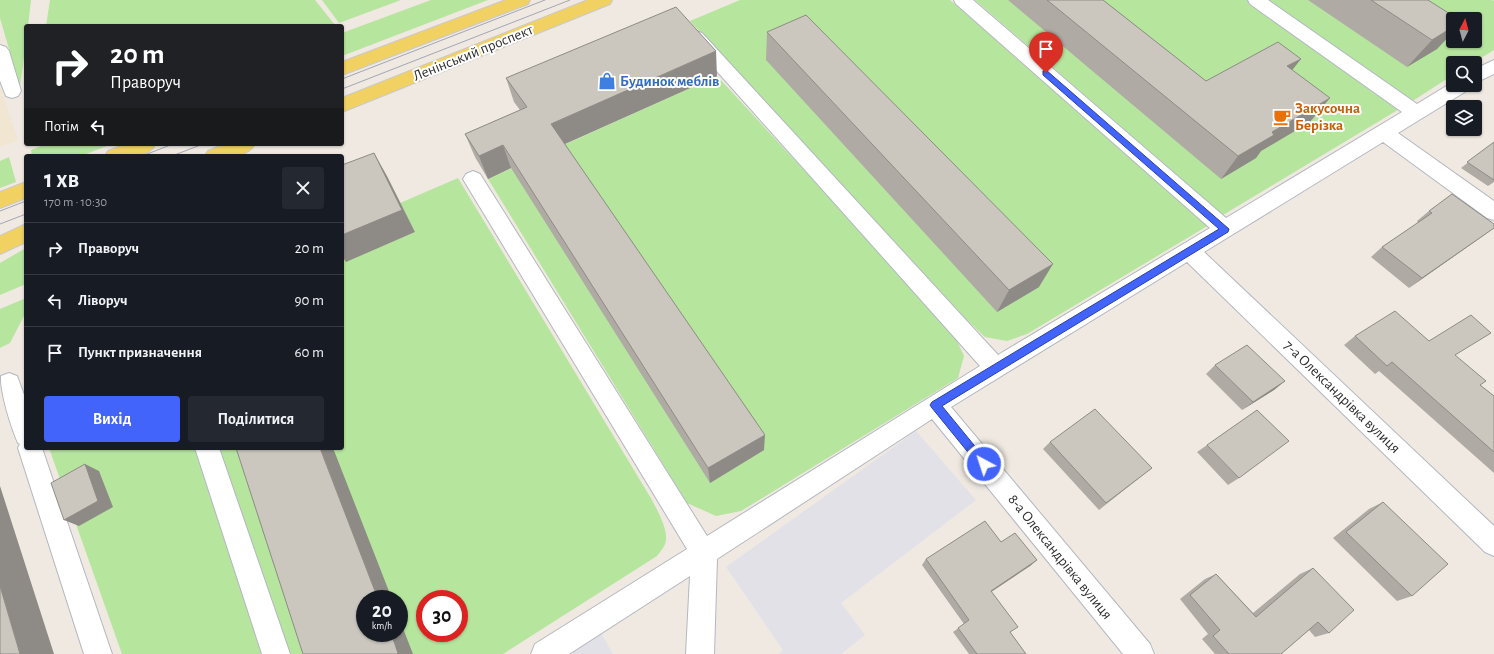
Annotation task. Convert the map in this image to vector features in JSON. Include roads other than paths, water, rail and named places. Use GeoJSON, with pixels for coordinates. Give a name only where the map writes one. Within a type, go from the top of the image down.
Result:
{"type":"FeatureCollection","features":[{"type":"Feature","properties":{"kind":"main road","name":"Ленінський проспект"},"geometry":{"type":"LineString","coordinates":[[344,68],[522,0]]}},
{"type":"Feature","properties":{"kind":"main road","name":"Ленінський проспект"},"geometry":{"type":"LineString","coordinates":[[344,104],[604,0]]}},
{"type":"Feature","properties":{"kind":"main road"},"geometry":{"type":"LineString","coordinates":[[120,154],[141,146]]}},
{"type":"Feature","properties":{"kind":"main road"},"geometry":{"type":"LineString","coordinates":[[220,154],[240,146]]}},
{"type":"Feature","properties":{"kind":"main road"},"geometry":{"type":"LineString","coordinates":[[0,200],[24,191]]}},
{"type":"Feature","properties":{"kind":"main road"},"geometry":{"type":"LineString","coordinates":[[0,242],[24,233]]}},
{"type":"Feature","properties":{"kind":"main road"},"geometry":{"type":"LineString","coordinates":[[0,246],[24,233]]}},
{"type":"Feature","properties":{"kind":"street"},"geometry":{"type":"LineString","coordinates":[[962,0],[1225,229]]}},
{"type":"Feature","properties":{"kind":"street"},"geometry":{"type":"LineString","coordinates":[[1256,0],[1417,113]]}},
{"type":"Feature","properties":{"kind":"street"},"geometry":{"type":"LineString","coordinates":[[686,26],[996,368]]}},
{"type":"Feature","properties":{"kind":"street"},"geometry":{"type":"LineString","coordinates":[[0,51],[12,91]]}},
{"type":"Feature","properties":{"kind":"street"},"geometry":{"type":"LineString","coordinates":[[1482,73],[1494,66]]}},
{"type":"Feature","properties":{"kind":"street"},"geometry":{"type":"LineString","coordinates":[[545,654],[704,554],[935,405],[1384,134],[1451,92]]}},
{"type":"Feature","properties":{"kind":"street"},"geometry":{"type":"LineString","coordinates":[[1384,134],[1494,212]]}},
{"type":"Feature","properties":{"kind":"street"},"geometry":{"type":"LineString","coordinates":[[473,180],[704,554],[700,654]]}},
{"type":"Feature","properties":{"kind":"street","name":"7-а Олександрівка вулиця"},"geometry":{"type":"LineString","coordinates":[[1189,251],[1494,543]]}},
{"type":"Feature","properties":{"kind":"street"},"geometry":{"type":"LineString","coordinates":[[9,383],[24,429]]}},
{"type":"Feature","properties":{"kind":"street","name":"8-а Олександрівка вулиця"},"geometry":{"type":"LineString","coordinates":[[935,405],[1140,654]]}},
{"type":"Feature","properties":{"kind":"street"},"geometry":{"type":"LineString","coordinates":[[31,450],[98,654]]}},
{"type":"Feature","properties":{"kind":"street"},"geometry":{"type":"LineString","coordinates":[[208,450],[276,654]]}},
{"type":"Feature","properties":{"kind":"tram line"},"geometry":{"type":"LineString","coordinates":[[344,78],[545,0]]}},
{"type":"Feature","properties":{"kind":"tram line"},"geometry":{"type":"LineString","coordinates":[[344,88],[570,0]]}},
{"type":"Feature","properties":{"kind":"tram line"},"geometry":{"type":"LineString","coordinates":[[147,154],[168,146]]}},
{"type":"Feature","properties":{"kind":"tram line"},"geometry":{"type":"LineString","coordinates":[[177,154],[198,146]]}},
{"type":"Feature","properties":{"kind":"tram line"},"geometry":{"type":"LineString","coordinates":[[0,211],[24,202]]}},
{"type":"Feature","properties":{"kind":"tram line"},"geometry":{"type":"LineString","coordinates":[[0,224],[24,215]]}},
{"type":"Feature","properties":{"kind":"place","name":"Будинок меблів"},"geometry":{"type":"Point","coordinates":[607,81]}},
{"type":"Feature","properties":{"kind":"place","name":"Закусочна Берізка"},"geometry":{"type":"Point","coordinates":[1282,117]}}]}
